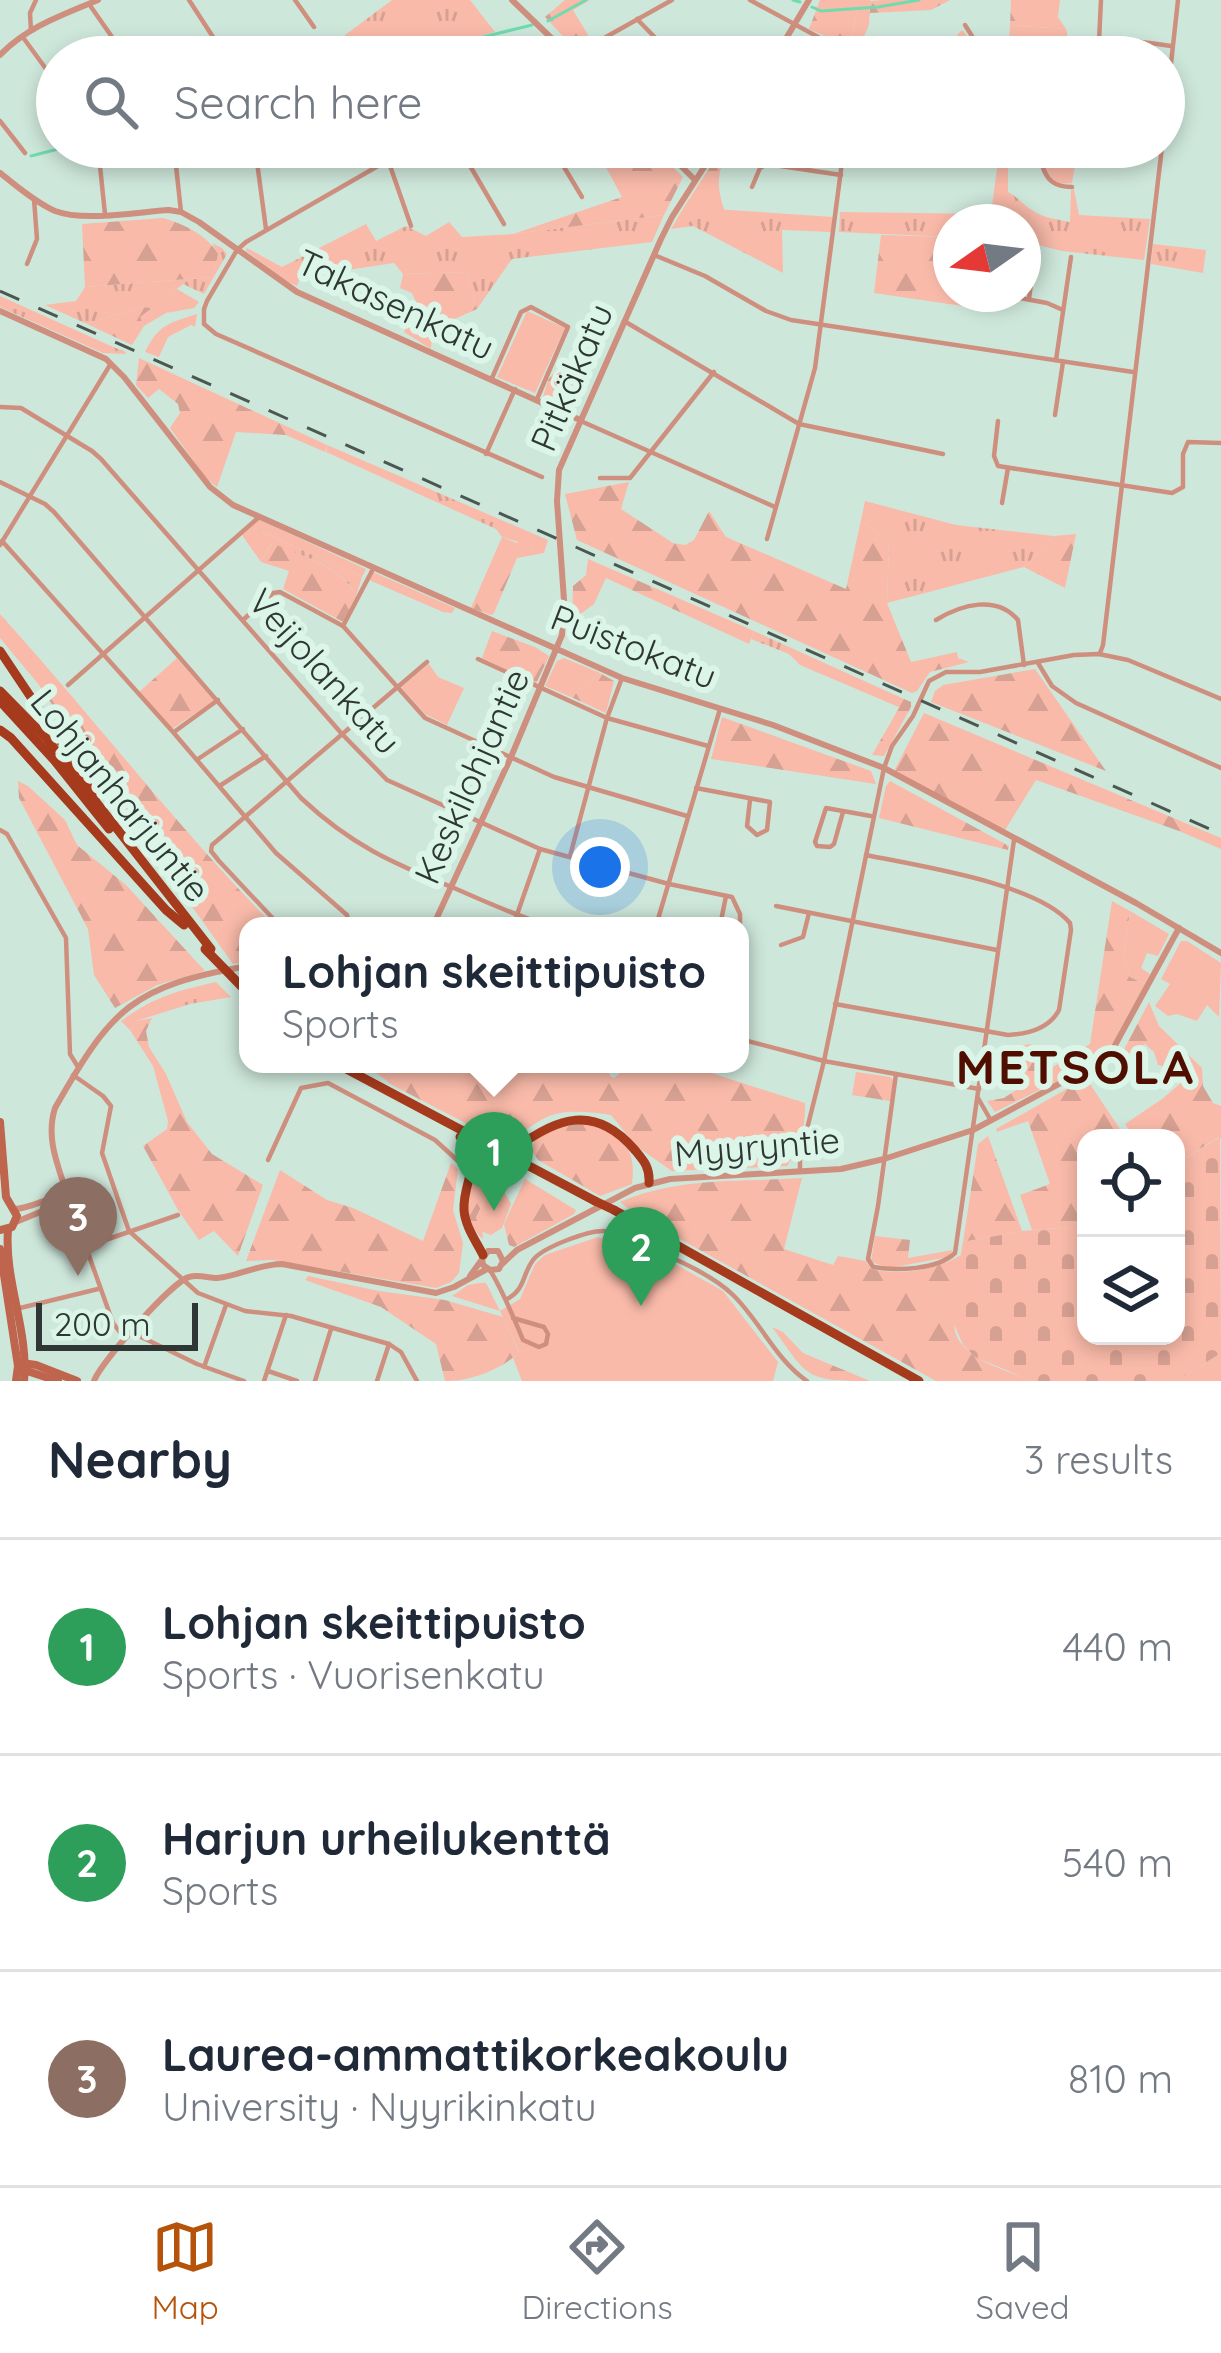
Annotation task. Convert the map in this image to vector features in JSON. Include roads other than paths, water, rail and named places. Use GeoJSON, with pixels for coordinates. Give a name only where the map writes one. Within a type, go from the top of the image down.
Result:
{"type":"FeatureCollection","features":[{"type":"Feature","properties":{"kind":"highway"},"geometry":{"type":"LineString","coordinates":[[0,651],[114,827]]}},
{"type":"Feature","properties":{"kind":"highway","name":"Lohjanharjuntie"},"geometry":{"type":"LineString","coordinates":[[0,691],[46,739],[208,949]]}},
{"type":"Feature","properties":{"kind":"highway","name":"Lohjanharjuntie"},"geometry":{"type":"LineString","coordinates":[[0,701],[54,760],[184,925],[239,982]]}},
{"type":"Feature","properties":{"kind":"highway"},"geometry":{"type":"LineString","coordinates":[[0,730],[184,925]]}},
{"type":"Feature","properties":{"kind":"highway"},"geometry":{"type":"LineString","coordinates":[[353,1073],[605,1205],[919,1381]]}},
{"type":"Feature","properties":{"kind":"highway"},"geometry":{"type":"LineString","coordinates":[[361,1073],[392,1095]]}},
{"type":"Feature","properties":{"kind":"highway"},"geometry":{"type":"LineString","coordinates":[[438,1119],[472,1145],[475,1153],[464,1210],[467,1225],[489,1254]]}},
{"type":"Feature","properties":{"kind":"highway"},"geometry":{"type":"LineString","coordinates":[[481,1143],[514,1149],[539,1130],[592,1120],[612,1127],[637,1153],[650,1183]]}},
{"type":"Feature","properties":{"kind":"highway"},"geometry":{"type":"LineString","coordinates":[[531,1137],[529,1160],[548,1176]]}},
{"type":"Feature","properties":{"kind":"highway"},"geometry":{"type":"LineString","coordinates":[[470,1171],[486,1154],[518,1161]]}},
{"type":"Feature","properties":{"kind":"main road"},"geometry":{"type":"LineString","coordinates":[[0,1122],[22,1372]]}},
{"type":"Feature","properties":{"kind":"main road"},"geometry":{"type":"LineString","coordinates":[[0,1249],[22,1372]]}},
{"type":"Feature","properties":{"kind":"main road"},"geometry":{"type":"LineString","coordinates":[[22,1372],[58,1381]]}},
{"type":"Feature","properties":{"kind":"main road"},"geometry":{"type":"LineString","coordinates":[[22,1372],[77,1381]]}},
{"type":"Feature","properties":{"kind":"street"},"geometry":{"type":"LineString","coordinates":[[31,31],[30,13],[36,0]]}},
{"type":"Feature","properties":{"kind":"street"},"geometry":{"type":"LineString","coordinates":[[189,0],[212,36]]}},
{"type":"Feature","properties":{"kind":"street"},"geometry":{"type":"LineString","coordinates":[[295,0],[314,27]]}},
{"type":"Feature","properties":{"kind":"street"},"geometry":{"type":"LineString","coordinates":[[512,0],[549,36]]}},
{"type":"Feature","properties":{"kind":"street"},"geometry":{"type":"LineString","coordinates":[[607,36],[672,0]]}},
{"type":"Feature","properties":{"kind":"street"},"geometry":{"type":"LineString","coordinates":[[750,0],[815,36]]}},
{"type":"Feature","properties":{"kind":"street"},"geometry":{"type":"LineString","coordinates":[[787,36],[809,0]]}},
{"type":"Feature","properties":{"kind":"street"},"geometry":{"type":"LineString","coordinates":[[1099,36],[1101,0]]}},
{"type":"Feature","properties":{"kind":"street"},"geometry":{"type":"LineString","coordinates":[[1174,36],[1178,0]]}},
{"type":"Feature","properties":{"kind":"street"},"geometry":{"type":"LineString","coordinates":[[0,55],[22,36],[93,2],[113,36]]}},
{"type":"Feature","properties":{"kind":"street"},"geometry":{"type":"LineString","coordinates":[[637,19],[654,36]]}},
{"type":"Feature","properties":{"kind":"street"},"geometry":{"type":"LineString","coordinates":[[965,25],[972,36]]}},
{"type":"Feature","properties":{"kind":"street"},"geometry":{"type":"LineString","coordinates":[[22,36],[36,55]]}},
{"type":"Feature","properties":{"kind":"street"},"geometry":{"type":"LineString","coordinates":[[0,121],[25,153]]}},
{"type":"Feature","properties":{"kind":"street"},"geometry":{"type":"LineString","coordinates":[[100,168],[105,214]]}},
{"type":"Feature","properties":{"kind":"street"},"geometry":{"type":"LineString","coordinates":[[0,173],[58,212],[181,212],[176,168]]}},
{"type":"Feature","properties":{"kind":"street"},"geometry":{"type":"LineString","coordinates":[[258,168],[266,229]]}},
{"type":"Feature","properties":{"kind":"street"},"geometry":{"type":"LineString","coordinates":[[374,168],[238,250],[204,309],[204,324],[216,334],[542,477]]}},
{"type":"Feature","properties":{"kind":"street"},"geometry":{"type":"LineString","coordinates":[[391,168],[412,226]]}},
{"type":"Feature","properties":{"kind":"street"},"geometry":{"type":"LineString","coordinates":[[471,168],[504,224]]}},
{"type":"Feature","properties":{"kind":"street"},"geometry":{"type":"LineString","coordinates":[[565,168],[582,197]]}},
{"type":"Feature","properties":{"kind":"street"},"geometry":{"type":"LineString","coordinates":[[683,168],[695,180]]}},
{"type":"Feature","properties":{"kind":"street","name":"Pitkäkatu"},"geometry":{"type":"LineString","coordinates":[[558,648],[564,623],[559,470],[672,217],[703,168]]}},
{"type":"Feature","properties":{"kind":"street"},"geometry":{"type":"LineString","coordinates":[[752,187],[760,168]]}},
{"type":"Feature","properties":{"kind":"street"},"geometry":{"type":"LineString","coordinates":[[792,168],[841,176]]}},
{"type":"Feature","properties":{"kind":"street"},"geometry":{"type":"LineString","coordinates":[[767,539],[815,368],[842,168]]}},
{"type":"Feature","properties":{"kind":"street"},"geometry":{"type":"LineString","coordinates":[[1043,168],[1052,183],[1072,187]]}},
{"type":"Feature","properties":{"kind":"street"},"geometry":{"type":"LineString","coordinates":[[1099,654],[1159,168]]}},
{"type":"Feature","properties":{"kind":"street"},"geometry":{"type":"LineString","coordinates":[[27,264],[38,238],[34,199]]}},
{"type":"Feature","properties":{"kind":"street","name":"Takasenkatu"},"geometry":{"type":"LineString","coordinates":[[181,212],[297,292],[775,507]]}},
{"type":"Feature","properties":{"kind":"street"},"geometry":{"type":"LineString","coordinates":[[654,255],[774,315],[1135,373]]}},
{"type":"Feature","properties":{"kind":"street"},"geometry":{"type":"LineString","coordinates":[[1055,415],[1071,257]]}},
{"type":"Feature","properties":{"kind":"street"},"geometry":{"type":"LineString","coordinates":[[1041,303],[1063,310]]}},
{"type":"Feature","properties":{"kind":"street"},"geometry":{"type":"LineString","coordinates":[[492,378],[521,312],[530,307],[568,327],[537,399]]}},
{"type":"Feature","properties":{"kind":"street"},"geometry":{"type":"LineString","coordinates":[[0,311],[111,364],[1,543],[290,866],[349,917]]}},
{"type":"Feature","properties":{"kind":"street"},"geometry":{"type":"LineString","coordinates":[[624,320],[800,424],[943,454]]}},
{"type":"Feature","properties":{"kind":"street","name":"Puistokatu"},"geometry":{"type":"LineString","coordinates":[[111,364],[210,488],[232,505],[622,678],[822,742],[884,768],[1221,953]]}},
{"type":"Feature","properties":{"kind":"street"},"geometry":{"type":"LineString","coordinates":[[600,478],[630,478],[714,372]]}},
{"type":"Feature","properties":{"kind":"street"},"geometry":{"type":"LineString","coordinates":[[486,454],[515,389]]}},
{"type":"Feature","properties":{"kind":"street","name":"Veijolankatu"},"geometry":{"type":"LineString","coordinates":[[0,406],[16,406],[92,451],[387,780],[540,849],[726,896]]}},
{"type":"Feature","properties":{"kind":"street"},"geometry":{"type":"LineString","coordinates":[[998,421],[995,463],[1123,487],[1178,492],[1183,487],[1188,442],[1221,443]]}},
{"type":"Feature","properties":{"kind":"street"},"geometry":{"type":"LineString","coordinates":[[1002,503],[1009,468]]}},
{"type":"Feature","properties":{"kind":"street"},"geometry":{"type":"LineString","coordinates":[[0,482],[55,512],[266,756],[314,809],[351,840],[519,917]]}},
{"type":"Feature","properties":{"kind":"street"},"geometry":{"type":"LineString","coordinates":[[68,685],[259,517]]}},
{"type":"Feature","properties":{"kind":"street"},"geometry":{"type":"LineString","coordinates":[[343,626],[373,569]]}},
{"type":"Feature","properties":{"kind":"street"},"geometry":{"type":"LineString","coordinates":[[243,620],[273,592],[280,592],[343,626],[425,718],[589,788],[687,816]]}},
{"type":"Feature","properties":{"kind":"street"},"geometry":{"type":"LineString","coordinates":[[936,620],[988,603],[1001,605],[1018,620],[1024,665]]}},
{"type":"Feature","properties":{"kind":"street","name":"Keskilohjantie"},"geometry":{"type":"LineString","coordinates":[[438,917],[558,648]]}},
{"type":"Feature","properties":{"kind":"street"},"geometry":{"type":"LineString","coordinates":[[800,1172],[884,768],[933,677],[1099,654],[1128,660],[1221,700]]}},
{"type":"Feature","properties":{"kind":"street"},"geometry":{"type":"LineString","coordinates":[[478,659],[607,718],[708,746]]}},
{"type":"Feature","properties":{"kind":"street"},"geometry":{"type":"LineString","coordinates":[[271,917],[211,848],[427,662]]}},
{"type":"Feature","properties":{"kind":"street"},"geometry":{"type":"LineString","coordinates":[[1038,663],[1052,686],[1076,703],[1221,768]]}},
{"type":"Feature","properties":{"kind":"street"},"geometry":{"type":"LineString","coordinates":[[569,857],[622,678]]}},
{"type":"Feature","properties":{"kind":"street"},"geometry":{"type":"LineString","coordinates":[[173,732],[218,700]]}},
{"type":"Feature","properties":{"kind":"street"},"geometry":{"type":"LineString","coordinates":[[659,917],[720,709]]}},
{"type":"Feature","properties":{"kind":"street"},"geometry":{"type":"LineString","coordinates":[[197,760],[243,729]]}},
{"type":"Feature","properties":{"kind":"street"},"geometry":{"type":"LineString","coordinates":[[219,786],[266,756]]}},
{"type":"Feature","properties":{"kind":"street"},"geometry":{"type":"LineString","coordinates":[[696,788],[770,802],[766,830],[757,835],[747,826],[750,800]]}},
{"type":"Feature","properties":{"kind":"street"},"geometry":{"type":"LineString","coordinates":[[843,812],[834,844],[817,846],[814,842],[826,808],[874,817]]}},
{"type":"Feature","properties":{"kind":"street"},"geometry":{"type":"LineString","coordinates":[[0,830],[7,834],[66,938],[70,1054],[76,1071],[110,1106],[103,1157],[129,1231],[198,1293],[245,1311],[286,1315],[389,1344],[401,1352],[417,1381]]}},
{"type":"Feature","properties":{"kind":"street"},"geometry":{"type":"LineString","coordinates":[[896,1074],[868,1259],[873,1267],[891,1270],[948,1260],[955,1253],[1014,840]]}},
{"type":"Feature","properties":{"kind":"street"},"geometry":{"type":"LineString","coordinates":[[516,916],[540,849]]}},
{"type":"Feature","properties":{"kind":"street"},"geometry":{"type":"LineString","coordinates":[[836,1004],[1008,1035],[1035,1031],[1057,1017],[1070,923],[1060,912],[1007,886],[866,855]]}},
{"type":"Feature","properties":{"kind":"street"},"geometry":{"type":"LineString","coordinates":[[722,917],[726,896],[733,897],[739,917]]}},
{"type":"Feature","properties":{"kind":"street"},"geometry":{"type":"LineString","coordinates":[[776,907],[997,950]]}},
{"type":"Feature","properties":{"kind":"street"},"geometry":{"type":"LineString","coordinates":[[782,945],[803,937],[809,913]]}},
{"type":"Feature","properties":{"kind":"street","name":"Myyryntie"},"geometry":{"type":"LineString","coordinates":[[517,1250],[650,1183],[842,1169],[973,1130],[1105,1057],[1179,928]]}},
{"type":"Feature","properties":{"kind":"street"},"geometry":{"type":"LineString","coordinates":[[239,968],[175,984],[136,1000],[111,1021],[76,1071],[51,1121],[53,1149],[68,1198],[97,1289],[117,1330],[244,1381]]}},
{"type":"Feature","properties":{"kind":"street"},"geometry":{"type":"LineString","coordinates":[[749,1041],[824,1061],[979,1089]]}},
{"type":"Feature","properties":{"kind":"street"},"geometry":{"type":"LineString","coordinates":[[268,1160],[301,1088],[328,1083],[435,1139],[470,1171]]}},
{"type":"Feature","properties":{"kind":"street"},"geometry":{"type":"LineString","coordinates":[[978,1098],[991,1121]]}},
{"type":"Feature","properties":{"kind":"street"},"geometry":{"type":"LineString","coordinates":[[785,1172],[800,1157]]}},
{"type":"Feature","properties":{"kind":"street"},"geometry":{"type":"LineString","coordinates":[[8,1206],[24,1209],[60,1196],[68,1198]]}},
{"type":"Feature","properties":{"kind":"street"},"geometry":{"type":"LineString","coordinates":[[8,1228],[68,1198]]}},
{"type":"Feature","properties":{"kind":"street"},"geometry":{"type":"LineString","coordinates":[[85,1246],[178,1215]]}},
{"type":"Feature","properties":{"kind":"street"},"geometry":{"type":"LineString","coordinates":[[507,1299],[521,1289],[538,1255],[602,1230],[624,1235],[724,1287],[792,1370],[807,1381]]}},
{"type":"Feature","properties":{"kind":"street"},"geometry":{"type":"LineString","coordinates":[[94,1381],[98,1369],[183,1280],[282,1264],[436,1293],[470,1276],[489,1254],[517,1250]]}},
{"type":"Feature","properties":{"kind":"street"},"geometry":{"type":"LineString","coordinates":[[470,1276],[501,1265],[517,1250]]}},
{"type":"Feature","properties":{"kind":"street"},"geometry":{"type":"LineString","coordinates":[[489,1254],[501,1265],[501,1288]]}},
{"type":"Feature","properties":{"kind":"street"},"geometry":{"type":"LineString","coordinates":[[489,1254],[488,1270],[507,1299],[513,1318],[524,1340],[539,1347],[546,1344],[544,1327],[513,1318]]}},
{"type":"Feature","properties":{"kind":"street"},"geometry":{"type":"LineString","coordinates":[[16,1309],[97,1289]]}},
{"type":"Feature","properties":{"kind":"street"},"geometry":{"type":"LineString","coordinates":[[204,1367],[226,1305]]}},
{"type":"Feature","properties":{"kind":"street"},"geometry":{"type":"LineString","coordinates":[[264,1381],[286,1315]]}},
{"type":"Feature","properties":{"kind":"street"},"geometry":{"type":"LineString","coordinates":[[315,1381],[332,1328]]}},
{"type":"Feature","properties":{"kind":"street"},"geometry":{"type":"LineString","coordinates":[[377,1381],[389,1344]]}},
{"type":"Feature","properties":{"kind":"street"},"geometry":{"type":"LineString","coordinates":[[268,1371],[297,1381]]}},
{"type":"Feature","properties":{"kind":"waterway"},"geometry":{"type":"LineString","coordinates":[[548,21],[586,0]]}},
{"type":"Feature","properties":{"kind":"waterway"},"geometry":{"type":"LineString","coordinates":[[793,0],[800,2]]}},
{"type":"Feature","properties":{"kind":"waterway"},"geometry":{"type":"LineString","coordinates":[[812,7],[821,11],[919,0]]}},
{"type":"Feature","properties":{"kind":"waterway"},"geometry":{"type":"LineString","coordinates":[[487,36],[532,25]]}},
{"type":"Feature","properties":{"kind":"waterway"},"geometry":{"type":"LineString","coordinates":[[31,156],[36,155]]}},
{"type":"Feature","properties":{"kind":"railway"},"geometry":{"type":"LineString","coordinates":[[0,291],[1221,834]]}},
{"type":"Feature","properties":{"kind":"place","name":"Lohjan skeittipuisto"},"geometry":{"type":"Point","coordinates":[494,1211]}},
{"type":"Feature","properties":{"kind":"place","name":"Laurea-ammattikorkeakoulu"},"geometry":{"type":"Point","coordinates":[78,1276]}},
{"type":"Feature","properties":{"kind":"place","name":"Harjun urheilukenttä"},"geometry":{"type":"Point","coordinates":[641,1306]}},
{"type":"Feature","properties":{"kind":"district","name":"METSOLA"},"geometry":{"type":"Point","coordinates":[1076,1066]}}]}
